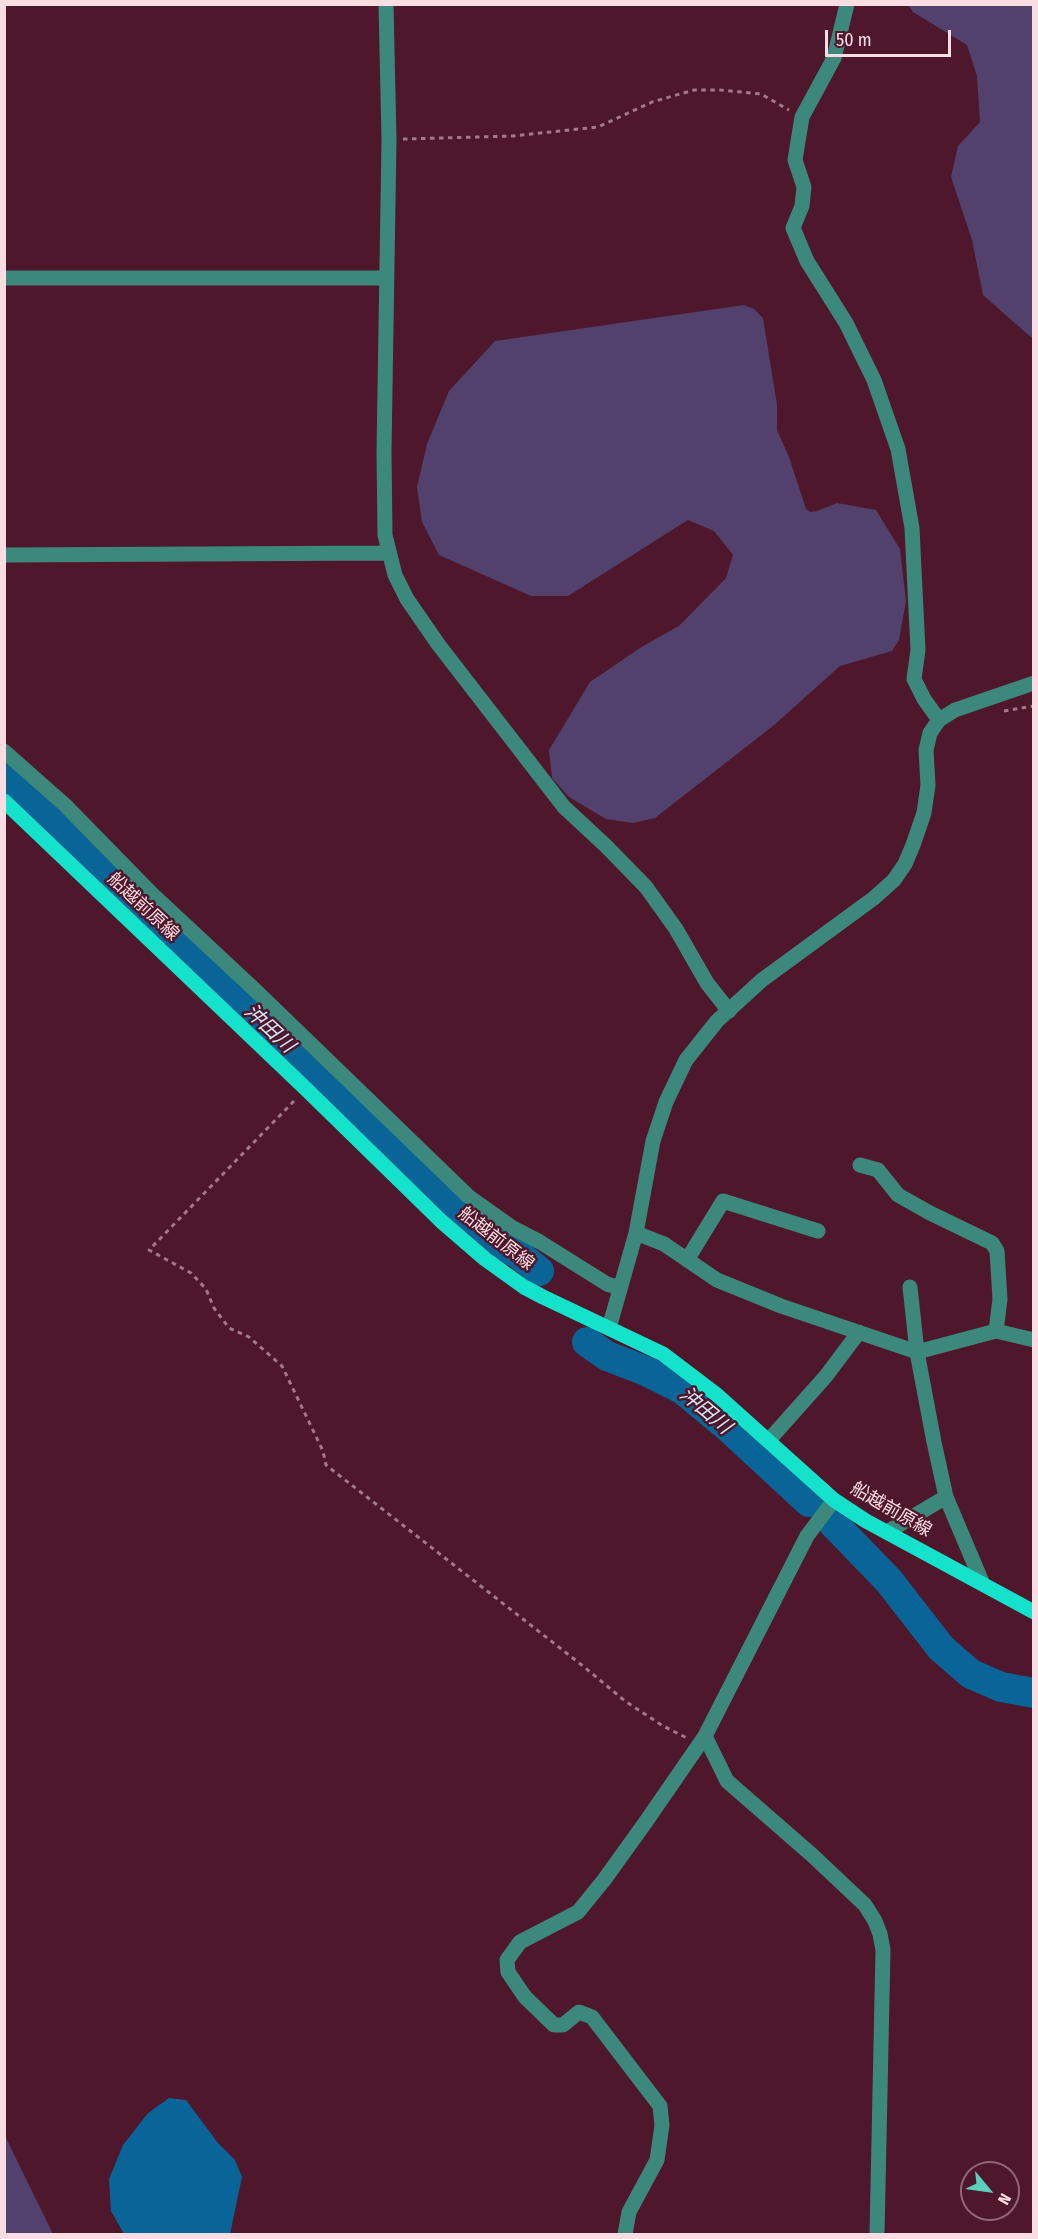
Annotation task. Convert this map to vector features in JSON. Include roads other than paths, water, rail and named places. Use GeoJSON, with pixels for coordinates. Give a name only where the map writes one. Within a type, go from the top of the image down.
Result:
{"type":"FeatureCollection","features":[{"type":"Feature","properties":{"kind":"main road","name":"船越前原線"},"geometry":{"type":"LineString","coordinates":[[4,801],[441,1221],[485,1259],[534,1292],[663,1354],[717,1395],[834,1500],[887,1532],[1034,1612]]}},
{"type":"Feature","properties":{"kind":"street"},"geometry":{"type":"LineString","coordinates":[[386,4],[389,140],[384,452],[386,535],[395,575],[407,599],[438,644],[564,807],[646,887],[676,929],[708,983],[729,1011]]}},
{"type":"Feature","properties":{"kind":"street"},"geometry":{"type":"LineString","coordinates":[[847,4],[834,58],[801,117],[795,160],[804,187],[801,206],[793,228],[807,261],[846,323],[874,380],[898,449],[912,528],[918,650],[914,679],[924,699],[939,720]]}},
{"type":"Feature","properties":{"kind":"street"},"geometry":{"type":"LineString","coordinates":[[4,278],[387,278]]}},
{"type":"Feature","properties":{"kind":"street"},"geometry":{"type":"LineString","coordinates":[[4,555],[389,553]]}},
{"type":"Feature","properties":{"kind":"street"},"geometry":{"type":"LineString","coordinates":[[609,1328],[636,1233],[653,1141],[666,1102],[686,1060],[717,1021],[762,980],[874,898],[894,880],[905,864],[924,813],[928,785],[926,750],[930,733],[939,720],[955,710],[1034,683]]}},
{"type":"Feature","properties":{"kind":"street"},"geometry":{"type":"LineString","coordinates":[[4,751],[65,805],[152,894],[468,1196],[513,1228],[607,1284],[620,1288]]}},
{"type":"Feature","properties":{"kind":"street"},"geometry":{"type":"LineString","coordinates":[[860,1165],[878,1170],[898,1195],[992,1242],[998,1251],[1000,1299],[996,1331]]}},
{"type":"Feature","properties":{"kind":"street"},"geometry":{"type":"LineString","coordinates":[[687,1260],[723,1201],[818,1231]]}},
{"type":"Feature","properties":{"kind":"street"},"geometry":{"type":"LineString","coordinates":[[636,1233],[664,1244],[717,1280],[781,1306],[917,1352],[996,1331],[1034,1340]]}},
{"type":"Feature","properties":{"kind":"street"},"geometry":{"type":"LineString","coordinates":[[910,1287],[917,1352],[946,1497],[982,1582]]}},
{"type":"Feature","properties":{"kind":"street"},"geometry":{"type":"LineString","coordinates":[[769,1440],[826,1376],[859,1332]]}},
{"type":"Feature","properties":{"kind":"street"},"geometry":{"type":"LineString","coordinates":[[887,1532],[946,1497]]}},
{"type":"Feature","properties":{"kind":"street"},"geometry":{"type":"LineString","coordinates":[[625,2235],[629,2212],[657,2160],[662,2125],[660,2106],[592,2018],[579,2012],[563,2025],[554,2025],[525,1997],[508,1972],[507,1960],[520,1942],[578,1912],[611,1870],[702,1740],[807,1536],[834,1500]]}},
{"type":"Feature","properties":{"kind":"street"},"geometry":{"type":"LineString","coordinates":[[702,1740],[727,1781],[865,1905],[880,1934],[883,1961],[877,2235]]}},
{"type":"Feature","properties":{"kind":"water"},"geometry":{"type":"Polygon","coordinates":[[[169,2098],[186,2100],[218,2143],[235,2160],[242,2177],[230,2234],[124,2234],[111,2211],[109,2179],[123,2145],[148,2113],[169,2098]]]}},
{"type":"Feature","properties":{"kind":"waterway","name":"沖田川"},"geometry":{"type":"LineString","coordinates":[[4,778],[494,1242],[517,1253],[539,1271]]}},
{"type":"Feature","properties":{"kind":"waterway","name":"沖田川"},"geometry":{"type":"LineString","coordinates":[[587,1342],[607,1356],[646,1371],[682,1389],[728,1427],[809,1502]]}},
{"type":"Feature","properties":{"kind":"waterway","name":"沖田川"},"geometry":{"type":"LineString","coordinates":[[833,1523],[889,1581],[941,1648],[971,1674],[1001,1687],[1034,1693]]}}]}
